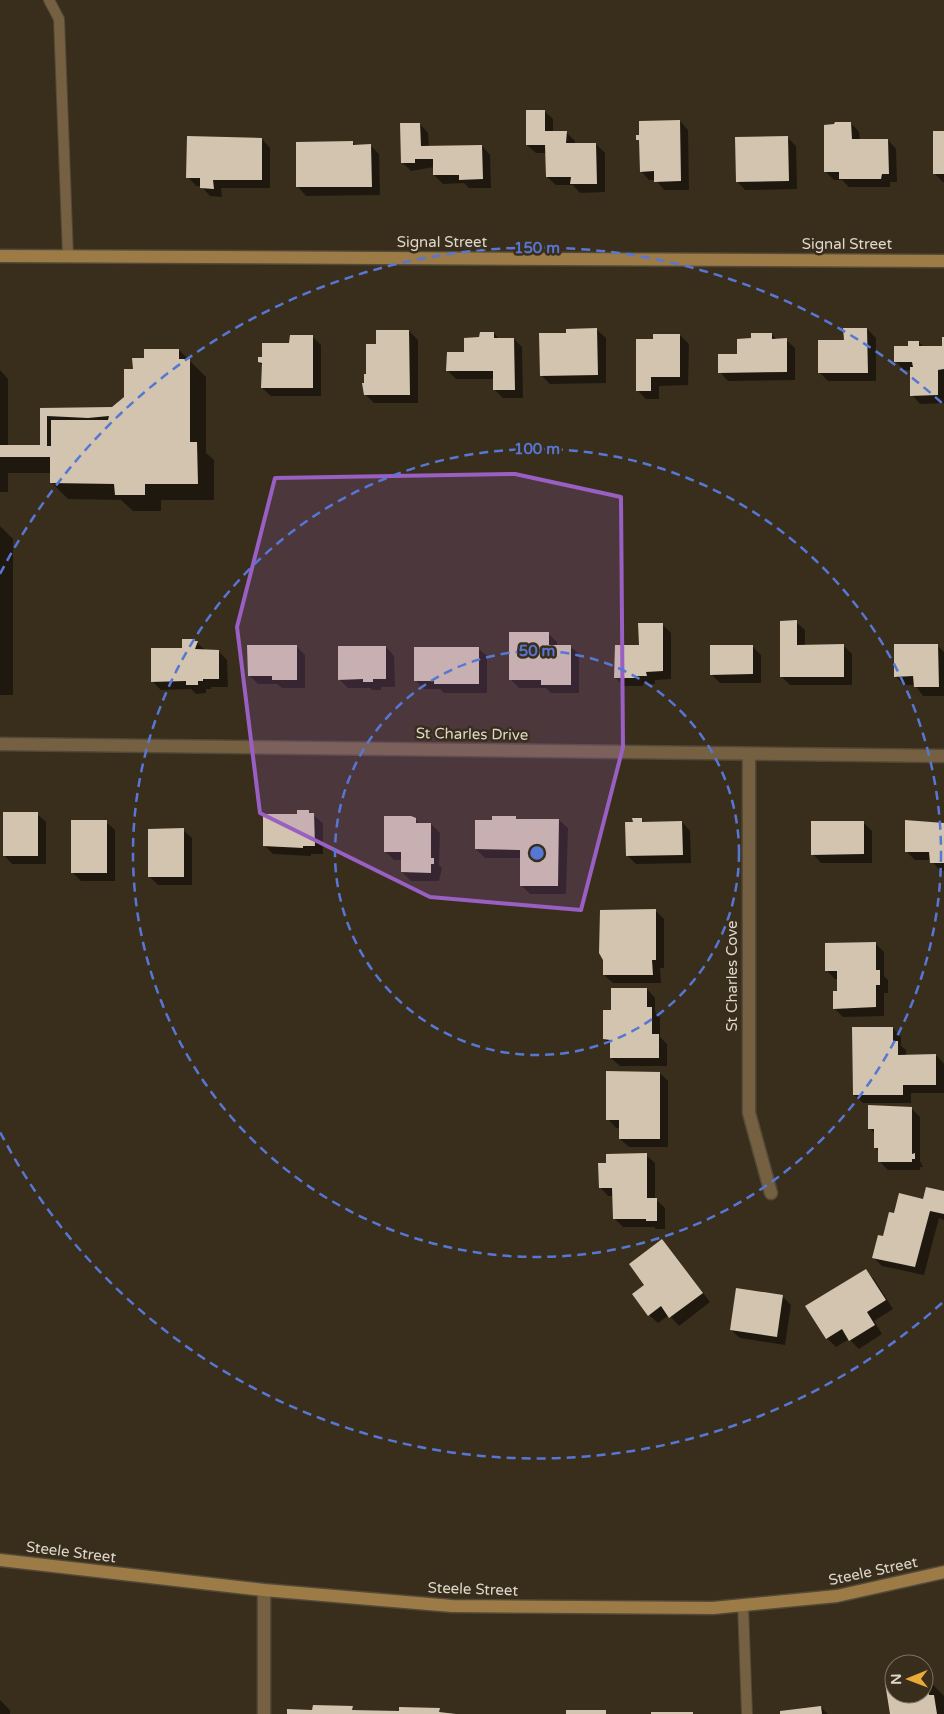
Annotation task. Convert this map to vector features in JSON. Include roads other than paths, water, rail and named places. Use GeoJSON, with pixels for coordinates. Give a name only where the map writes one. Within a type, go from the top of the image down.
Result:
{"type":"FeatureCollection","features":[{"type":"Feature","properties":{"kind":"street","name":"Signal Street"},"geometry":{"type":"LineString","coordinates":[[0,256],[944,261]]}},
{"type":"Feature","properties":{"kind":"street","name":"St Charles Drive"},"geometry":{"type":"LineString","coordinates":[[0,744],[944,756]]}},
{"type":"Feature","properties":{"kind":"street","name":"St Charles Cove"},"geometry":{"type":"LineString","coordinates":[[749,755],[749,1113],[771,1194]]}},
{"type":"Feature","properties":{"kind":"street","name":"Steele Street"},"geometry":{"type":"LineString","coordinates":[[0,1560],[264,1590],[452,1606],[713,1608],[837,1596],[944,1572]]}},
{"type":"Feature","properties":{"kind":"street"},"geometry":{"type":"LineString","coordinates":[[264,1590],[264,1714]]}},
{"type":"Feature","properties":{"kind":"lane"},"geometry":{"type":"LineString","coordinates":[[49,0],[59,19],[68,256]]}},
{"type":"Feature","properties":{"kind":"lane"},"geometry":{"type":"LineString","coordinates":[[743,1605],[747,1714]]}}]}
